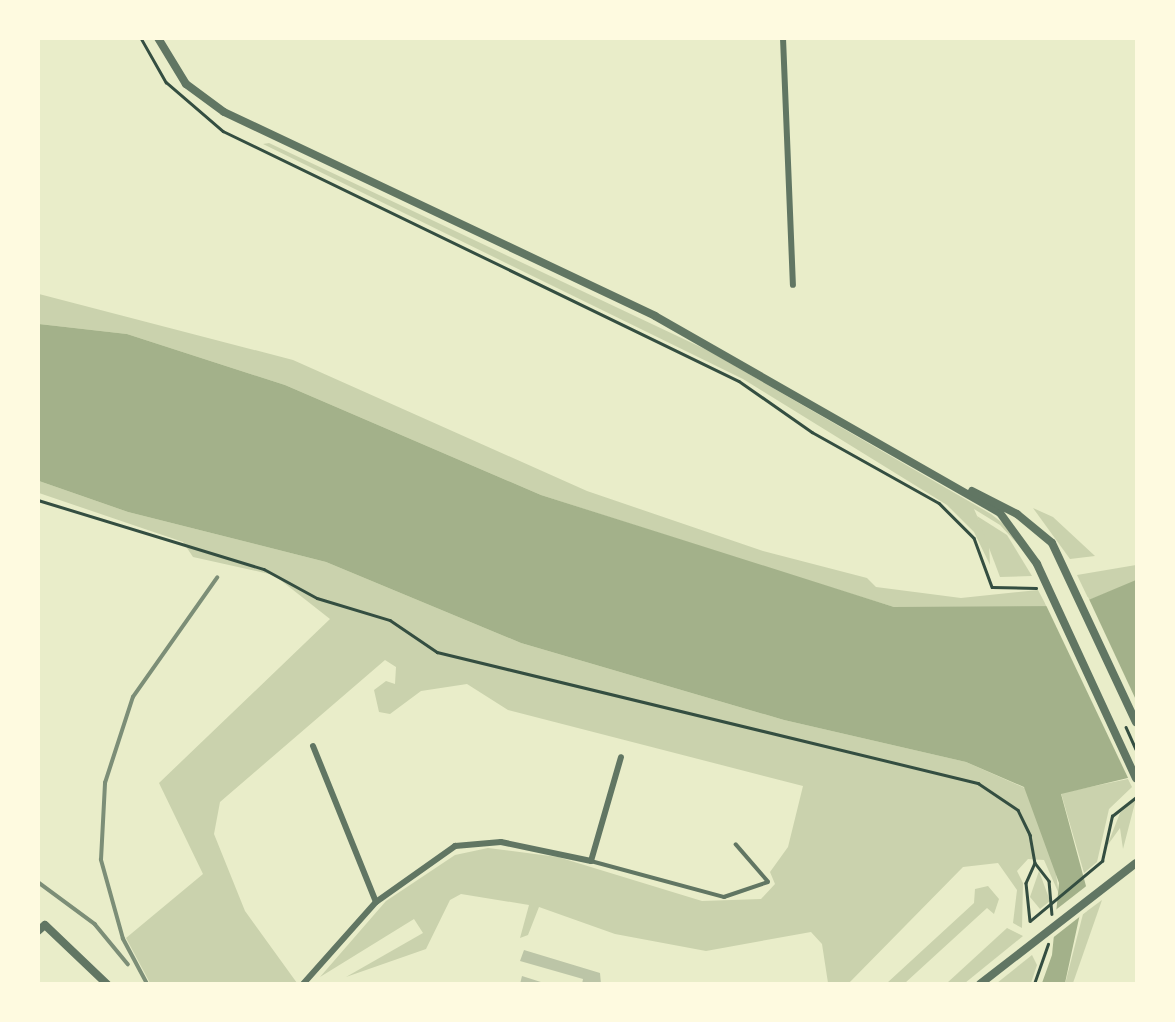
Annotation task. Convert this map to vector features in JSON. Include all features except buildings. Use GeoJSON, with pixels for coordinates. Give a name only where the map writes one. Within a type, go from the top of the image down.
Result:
{"type":"FeatureCollection","features":[{"type":"Feature","properties":{"kind":"street"},"geometry":{"type":"LineString","coordinates":[[158,38],[186,84],[224,112],[655,316],[939,477],[1006,519],[1037,564],[1136,778]]}},
{"type":"Feature","properties":{"kind":"street"},"geometry":{"type":"LineString","coordinates":[[783,38],[793,285]]}},
{"type":"Feature","properties":{"kind":"street"},"geometry":{"type":"LineString","coordinates":[[939,477],[1017,514],[1059,554],[1136,722]]}},
{"type":"Feature","properties":{"kind":"street"},"geometry":{"type":"LineString","coordinates":[[313,746],[376,902]]}},
{"type":"Feature","properties":{"kind":"street"},"geometry":{"type":"LineString","coordinates":[[303,984],[376,902],[455,846],[501,842],[591,861],[621,757]]}},
{"type":"Feature","properties":{"kind":"street"},"geometry":{"type":"LineString","coordinates":[[980,984],[1136,863]]}},
{"type":"Feature","properties":{"kind":"street"},"geometry":{"type":"LineString","coordinates":[[41,925],[107,984]]}},
{"type":"Feature","properties":{"kind":"lane"},"geometry":{"type":"LineString","coordinates":[[591,861],[724,897],[768,882],[736,845]]}},
{"type":"Feature","properties":{"kind":"path"},"geometry":{"type":"LineString","coordinates":[[141,38],[166,82],[223,131],[739,381],[812,432],[939,503],[974,538],[998,590],[1029,591],[1047,583]]}},
{"type":"Feature","properties":{"kind":"path"},"geometry":{"type":"LineString","coordinates":[[38,500],[264,569],[317,598],[390,620],[436,652],[978,783],[1018,810],[1035,863],[1026,883],[1030,921],[1100,864],[1112,816],[1136,797]]}},
{"type":"Feature","properties":{"kind":"shaded area"},"geometry":{"type":"Polygon","coordinates":[[[269,143],[709,351],[991,514],[1010,529],[1026,553],[1000,525],[974,509],[989,543],[990,565],[974,532],[947,505],[743,379],[263,144],[269,143]]]}},
{"type":"Feature","properties":{"kind":"shaded area"},"geometry":{"type":"Polygon","coordinates":[[[39,294],[293,360],[587,491],[763,551],[867,578],[876,587],[961,598],[1038,590],[1047,607],[894,607],[768,568],[541,495],[285,385],[127,334],[39,324],[39,294]]]}},
{"type":"Feature","properties":{"kind":"shaded area"},"geometry":{"type":"Polygon","coordinates":[[[39,324],[127,334],[285,385],[541,495],[894,607],[1074,606],[1136,580],[1136,776],[1061,794],[1086,886],[1065,983],[1042,983],[1052,955],[1059,883],[1024,787],[966,762],[784,720],[521,643],[326,562],[128,512],[39,481],[39,324]]]}},
{"type":"Feature","properties":{"kind":"shaded area"},"geometry":{"type":"Polygon","coordinates":[[[39,481],[128,512],[326,562],[521,643],[784,720],[966,762],[1025,788],[1054,861],[1059,894],[1044,860],[1028,859],[1017,871],[1023,883],[1022,928],[1013,923],[1017,890],[998,863],[963,867],[848,984],[828,983],[822,944],[811,932],[706,951],[615,934],[539,907],[528,935],[520,938],[529,905],[461,894],[450,900],[426,949],[346,977],[423,933],[414,919],[320,977],[386,901],[455,855],[488,848],[558,857],[702,901],[761,899],[775,884],[770,872],[788,847],[803,786],[508,710],[467,684],[421,691],[390,714],[379,712],[374,690],[386,681],[395,684],[396,667],[385,660],[220,802],[214,834],[245,911],[297,983],[150,983],[126,938],[203,874],[159,783],[330,619],[274,575],[193,557],[183,542],[39,493],[39,481]]]}},
{"type":"Feature","properties":{"kind":"shaded area"},"geometry":{"type":"Polygon","coordinates":[[[1033,508],[1053,517],[1095,556],[1070,559],[1033,508]]]}},
{"type":"Feature","properties":{"kind":"shaded area"},"geometry":{"type":"Polygon","coordinates":[[[977,516],[1007,535],[1032,576],[1000,577],[977,516]]]}},
{"type":"Feature","properties":{"kind":"shaded area"},"geometry":{"type":"Polygon","coordinates":[[[1136,565],[1136,581],[1089,600],[1077,575],[1136,565]]]}},
{"type":"Feature","properties":{"kind":"shaded area"},"geometry":{"type":"Polygon","coordinates":[[[1128,779],[1132,787],[1109,809],[1097,862],[1084,873],[1061,793],[1128,779]]]}},
{"type":"Feature","properties":{"kind":"shaded area"},"geometry":{"type":"Polygon","coordinates":[[[1136,799],[1123,849],[1120,828],[1107,846],[1120,813],[1136,799]]]}},
{"type":"Feature","properties":{"kind":"shaded area"},"geometry":{"type":"Polygon","coordinates":[[[1039,871],[1050,901],[1040,909],[1030,897],[1039,871]]]}},
{"type":"Feature","properties":{"kind":"shaded area"},"geometry":{"type":"Polygon","coordinates":[[[988,886],[999,899],[994,914],[987,908],[905,983],[887,983],[974,903],[975,889],[988,886]]]}},
{"type":"Feature","properties":{"kind":"shaded area"},"geometry":{"type":"Polygon","coordinates":[[[1102,900],[1073,983],[1065,984],[1083,914],[1102,900]]]}},
{"type":"Feature","properties":{"kind":"shaded area"},"geometry":{"type":"Polygon","coordinates":[[[1007,928],[1023,936],[965,983],[947,983],[1007,928]]]}},
{"type":"Feature","properties":{"kind":"shaded area"},"geometry":{"type":"Polygon","coordinates":[[[1032,955],[1037,965],[1031,983],[997,983],[1032,955]]]}},
{"type":"Feature","properties":{"kind":"pier"},"geometry":{"type":"Polygon","coordinates":[[[1088,597],[1136,700],[1136,779],[1130,782],[1045,603],[1088,597]]]}},
{"type":"Feature","properties":{"kind":"pier"},"geometry":{"type":"Polygon","coordinates":[[[1089,884],[1087,911],[1050,940],[1053,912],[1089,884]]]}},
{"type":"Feature","properties":{"kind":"railway"},"geometry":{"type":"LineString","coordinates":[[147,984],[123,939],[101,860],[105,783],[133,697],[217,578]]}},
{"type":"Feature","properties":{"kind":"railway"},"geometry":{"type":"LineString","coordinates":[[38,882],[95,924],[128,964]]}}]}
